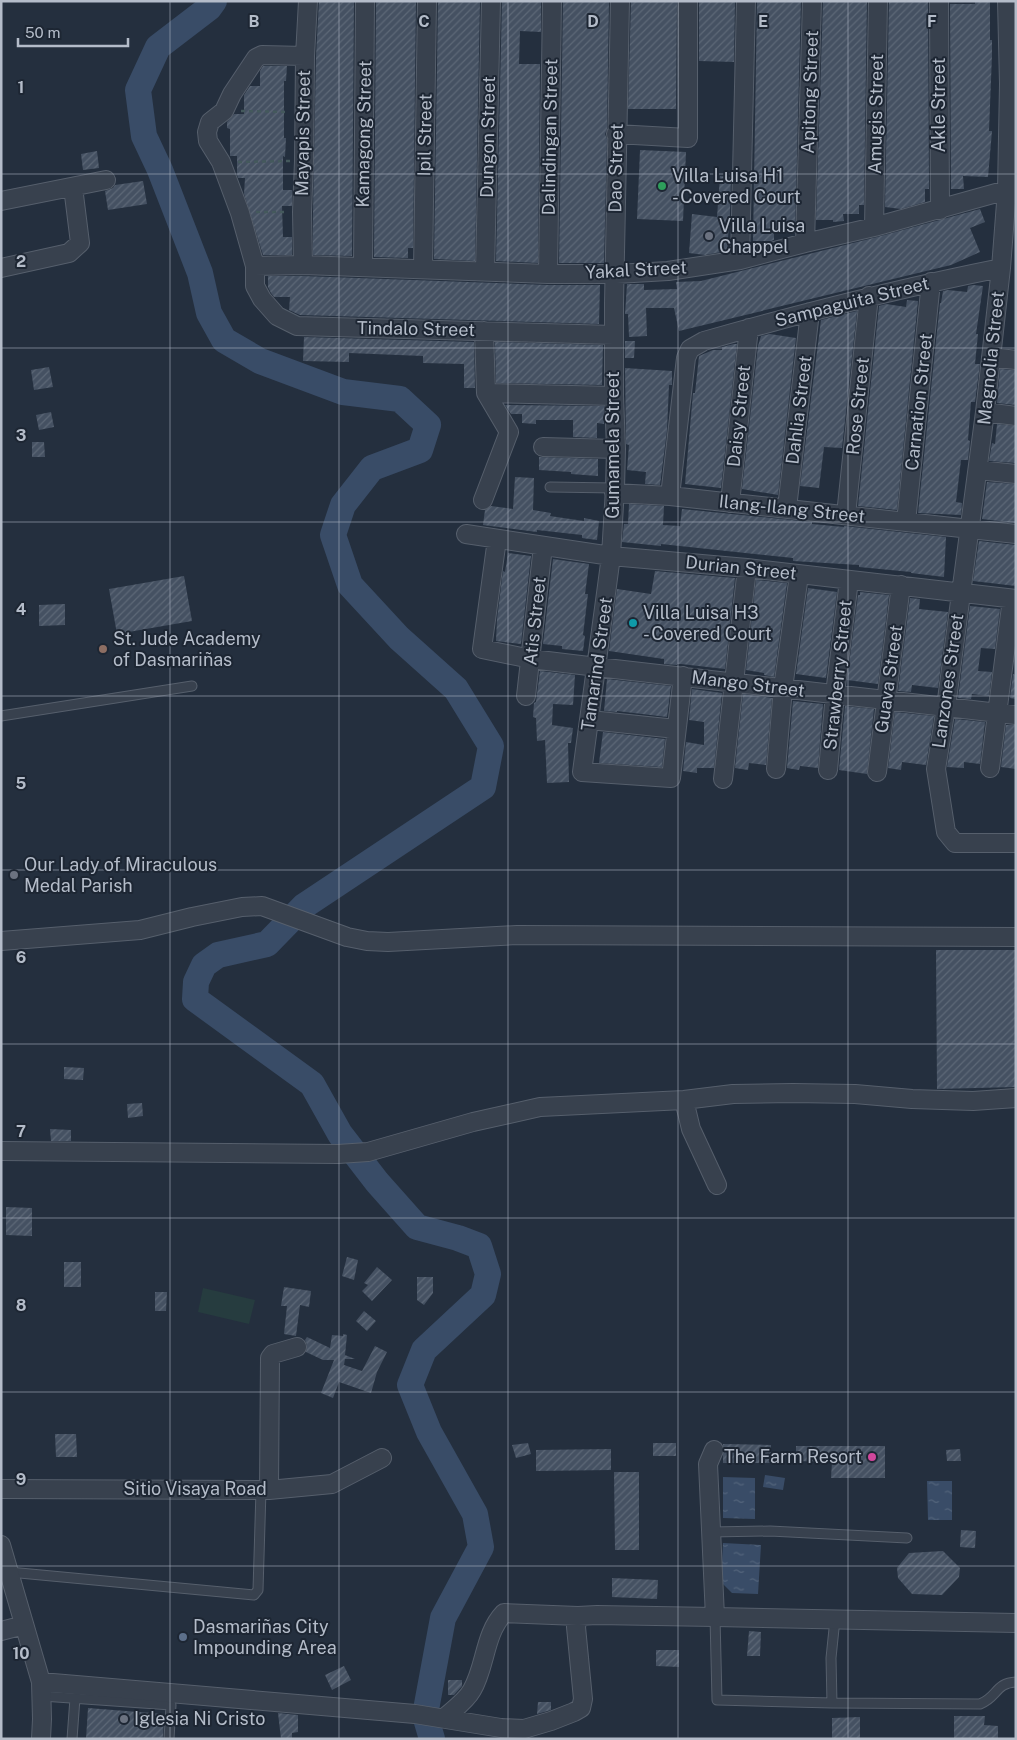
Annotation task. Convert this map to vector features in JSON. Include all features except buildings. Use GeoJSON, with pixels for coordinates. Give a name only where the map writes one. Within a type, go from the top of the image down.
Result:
{"type":"FeatureCollection","features":[{"type":"Feature","properties":{"kind":"street","name":"Mayapis Street"},"geometry":{"type":"LineString","coordinates":[[303,265],[302,212],[308,1]]}},
{"type":"Feature","properties":{"kind":"street","name":"Kamagong Street"},"geometry":{"type":"LineString","coordinates":[[362,267],[365,1]]}},
{"type":"Feature","properties":{"kind":"street","name":"Ipil Street"},"geometry":{"type":"LineString","coordinates":[[423,269],[427,1]]}},
{"type":"Feature","properties":{"kind":"street","name":"Dungon Street"},"geometry":{"type":"LineString","coordinates":[[485,272],[491,1]]}},
{"type":"Feature","properties":{"kind":"street","name":"Dalindingan Street"},"geometry":{"type":"LineString","coordinates":[[548,274],[552,1]]}},
{"type":"Feature","properties":{"kind":"street","name":"Dao Street"},"geometry":{"type":"LineString","coordinates":[[614,335],[616,134],[620,1]]}},
{"type":"Feature","properties":{"kind":"street"},"geometry":{"type":"LineString","coordinates":[[616,134],[688,138],[688,1]]}},
{"type":"Feature","properties":{"kind":"street"},"geometry":{"type":"LineString","coordinates":[[740,260],[746,1]]}},
{"type":"Feature","properties":{"kind":"street","name":"Apitong Street"},"geometry":{"type":"LineString","coordinates":[[805,243],[812,1]]}},
{"type":"Feature","properties":{"kind":"street","name":"Amugis Street"},"geometry":{"type":"LineString","coordinates":[[874,227],[878,1]]}},
{"type":"Feature","properties":{"kind":"street","name":"Akle Street"},"geometry":{"type":"LineString","coordinates":[[939,1],[940,210]]}},
{"type":"Feature","properties":{"kind":"street","name":"Magnolia Street"},"geometry":{"type":"LineString","coordinates":[[961,593],[978,470],[1001,268],[1007,190],[1009,84],[1007,1]]}},
{"type":"Feature","properties":{"kind":"street","name":"Tindalo Street"},"geometry":{"type":"LineString","coordinates":[[305,56],[262,55],[256,58],[232,94],[224,111],[210,122],[207,132],[208,141],[221,162],[240,213],[255,266],[254,286],[262,299],[277,316],[297,326],[614,335]]}},
{"type":"Feature","properties":{"kind":"street"},"geometry":{"type":"LineString","coordinates":[[1,201],[106,180]]}},
{"type":"Feature","properties":{"kind":"street"},"geometry":{"type":"LineString","coordinates":[[1,268],[69,253],[80,243],[73,187]]}},
{"type":"Feature","properties":{"kind":"street","name":"Yakal Street"},"geometry":{"type":"LineString","coordinates":[[255,266],[303,265],[548,274],[616,274],[668,271],[740,260],[940,210],[1007,190]]}},
{"type":"Feature","properties":{"kind":"street","name":"Sampaguita Street"},"geometry":{"type":"LineString","coordinates":[[670,496],[686,358],[690,349],[704,341],[869,296],[1001,268]]}},
{"type":"Feature","properties":{"kind":"street","name":"Carnation Street"},"geometry":{"type":"LineString","coordinates":[[906,522],[931,282]]}},
{"type":"Feature","properties":{"kind":"street","name":"Rose Street"},"geometry":{"type":"LineString","coordinates":[[846,515],[869,296]]}},
{"type":"Feature","properties":{"kind":"street","name":"Dahlia Street"},"geometry":{"type":"LineString","coordinates":[[787,508],[810,312]]}},
{"type":"Feature","properties":{"kind":"street","name":"Daisy Street"},"geometry":{"type":"LineString","coordinates":[[730,503],[749,328]]}},
{"type":"Feature","properties":{"kind":"street"},"geometry":{"type":"LineString","coordinates":[[483,500],[509,432],[486,393],[484,331]]}},
{"type":"Feature","properties":{"kind":"street","name":"Gumamela Street"},"geometry":{"type":"LineString","coordinates":[[611,556],[616,449],[614,335]]}},
{"type":"Feature","properties":{"kind":"street"},"geometry":{"type":"LineString","coordinates":[[991,356],[1016,360]]}},
{"type":"Feature","properties":{"kind":"street"},"geometry":{"type":"LineString","coordinates":[[486,393],[614,396]]}},
{"type":"Feature","properties":{"kind":"street"},"geometry":{"type":"LineString","coordinates":[[985,412],[1016,416]]}},
{"type":"Feature","properties":{"kind":"street"},"geometry":{"type":"LineString","coordinates":[[544,447],[616,449]]}},
{"type":"Feature","properties":{"kind":"street"},"geometry":{"type":"LineString","coordinates":[[978,470],[1016,474]]}},
{"type":"Feature","properties":{"kind":"street","name":"Ilang-Ilang Street"},"geometry":{"type":"LineString","coordinates":[[615,490],[1016,534]]}},
{"type":"Feature","properties":{"kind":"street","name":"Durian Street"},"geometry":{"type":"LineString","coordinates":[[466,534],[611,556],[747,568],[1014,599]]}},
{"type":"Feature","properties":{"kind":"street","name":"Mango Street"},"geometry":{"type":"LineString","coordinates":[[496,539],[482,649],[531,659],[1007,714]]}},
{"type":"Feature","properties":{"kind":"street","name":"Atis Street"},"geometry":{"type":"LineString","coordinates":[[526,696],[543,546]]}},
{"type":"Feature","properties":{"kind":"street","name":"Tamarind Street"},"geometry":{"type":"LineString","coordinates":[[611,556],[582,772],[671,778],[676,729]]}},
{"type":"Feature","properties":{"kind":"street"},"geometry":{"type":"LineString","coordinates":[[723,779],[747,568]]}},
{"type":"Feature","properties":{"kind":"street"},"geometry":{"type":"LineString","coordinates":[[776,770],[783,688],[799,574]]}},
{"type":"Feature","properties":{"kind":"street","name":"Strawberry Street"},"geometry":{"type":"LineString","coordinates":[[828,770],[849,580]]}},
{"type":"Feature","properties":{"kind":"street","name":"Guava Street"},"geometry":{"type":"LineString","coordinates":[[877,772],[902,585]]}},
{"type":"Feature","properties":{"kind":"street","name":"Lanzones Street"},"geometry":{"type":"LineString","coordinates":[[961,593],[936,769],[946,832],[955,843],[1016,843]]}},
{"type":"Feature","properties":{"kind":"street"},"geometry":{"type":"LineString","coordinates":[[990,768],[1007,714],[1014,599]]}},
{"type":"Feature","properties":{"kind":"street"},"geometry":{"type":"LineString","coordinates":[[590,720],[676,729],[682,676]]}},
{"type":"Feature","properties":{"kind":"street"},"geometry":{"type":"LineString","coordinates":[[1,941],[140,930],[242,907],[262,906],[347,937],[367,941],[388,942],[517,935],[1016,937]]}},
{"type":"Feature","properties":{"kind":"street"},"geometry":{"type":"LineString","coordinates":[[1,1151],[338,1154],[368,1152],[473,1122],[540,1107],[684,1100],[734,1094],[856,1094],[912,1099],[972,1101],[1016,1098]]}},
{"type":"Feature","properties":{"kind":"street"},"geometry":{"type":"LineString","coordinates":[[684,1100],[692,1128],[717,1185]]}},
{"type":"Feature","properties":{"kind":"street"},"geometry":{"type":"LineString","coordinates":[[265,1490],[270,1358],[274,1354],[297,1347]]}},
{"type":"Feature","properties":{"kind":"street"},"geometry":{"type":"LineString","coordinates":[[714,1450],[708,1464],[715,1617]]}},
{"type":"Feature","properties":{"kind":"street","name":"Sitio Visaya Road"},"geometry":{"type":"LineString","coordinates":[[1,1489],[265,1490],[332,1484],[382,1458]]}},
{"type":"Feature","properties":{"kind":"street"},"geometry":{"type":"LineString","coordinates":[[1,1546],[42,1689],[41,1739]]}},
{"type":"Feature","properties":{"kind":"street"},"geometry":{"type":"LineString","coordinates":[[441,1718],[472,1690],[490,1639],[498,1620],[504,1613],[578,1616],[597,1614],[835,1618],[1016,1624]]}},
{"type":"Feature","properties":{"kind":"street"},"geometry":{"type":"LineString","coordinates":[[42,1689],[415,1714],[502,1728],[524,1729],[551,1721],[581,1708],[577,1634],[578,1616]]}},
{"type":"Feature","properties":{"kind":"street"},"geometry":{"type":"LineString","coordinates":[[1,1631],[24,1625]]}},
{"type":"Feature","properties":{"kind":"lane"},"geometry":{"type":"LineString","coordinates":[[550,487],[615,490]]}},
{"type":"Feature","properties":{"kind":"lane"},"geometry":{"type":"LineString","coordinates":[[1,716],[192,686]]}},
{"type":"Feature","properties":{"kind":"lane"},"geometry":{"type":"LineString","coordinates":[[9,1572],[254,1595],[258,1590],[265,1490]]}},
{"type":"Feature","properties":{"kind":"lane"},"geometry":{"type":"LineString","coordinates":[[711,1532],[770,1531],[907,1538]]}},
{"type":"Feature","properties":{"kind":"lane"},"geometry":{"type":"LineString","coordinates":[[715,1617],[717,1700],[980,1704],[988,1700],[999,1687],[1008,1682],[1016,1682]]}},
{"type":"Feature","properties":{"kind":"lane"},"geometry":{"type":"LineString","coordinates":[[832,1703],[831,1658],[835,1618]]}},
{"type":"Feature","properties":{"kind":"lane"},"geometry":{"type":"LineString","coordinates":[[42,1689],[75,1698],[171,1705],[169,1739]]}},
{"type":"Feature","properties":{"kind":"lane"},"geometry":{"type":"LineString","coordinates":[[72,1739],[75,1698]]}},
{"type":"Feature","properties":{"kind":"path"},"geometry":{"type":"LineString","coordinates":[[224,111],[304,113]]}},
{"type":"Feature","properties":{"kind":"path"},"geometry":{"type":"LineString","coordinates":[[221,162],[304,161]]}},
{"type":"Feature","properties":{"kind":"path"},"geometry":{"type":"LineString","coordinates":[[240,213],[302,212]]}},
{"type":"Feature","properties":{"kind":"green space"},"geometry":{"type":"Polygon","coordinates":[[[203,1288],[255,1300],[249,1324],[198,1312],[203,1288]]]}},
{"type":"Feature","properties":{"kind":"water"},"geometry":{"type":"Polygon","coordinates":[[[765,1475],[785,1478],[783,1490],[763,1487],[765,1475]]]}},
{"type":"Feature","properties":{"kind":"water"},"geometry":{"type":"Polygon","coordinates":[[[723,1477],[755,1478],[755,1519],[723,1518],[723,1477]]]}},
{"type":"Feature","properties":{"kind":"water"},"geometry":{"type":"Polygon","coordinates":[[[927,1481],[952,1481],[952,1520],[928,1520],[927,1481]]]}},
{"type":"Feature","properties":{"kind":"water"},"geometry":{"type":"Polygon","coordinates":[[[723,1543],[761,1545],[758,1594],[732,1593],[721,1582],[723,1543]]]}},
{"type":"Feature","properties":{"kind":"waterway"},"geometry":{"type":"LineString","coordinates":[[214,1],[209,8],[158,47],[138,90],[144,136],[160,170],[200,273],[209,313],[224,340],[260,361],[343,392],[400,399],[428,425],[420,450],[372,468],[343,505],[333,535],[350,585],[399,638],[456,689],[491,746],[483,787],[304,906],[267,944],[218,955],[204,965],[196,982],[195,999],[312,1084],[340,1134],[377,1182],[417,1227],[479,1246],[488,1274],[483,1295],[424,1350],[410,1385],[429,1432],[475,1514],[481,1547],[443,1618],[425,1715],[432,1739]]}},
{"type":"Feature","properties":{"kind":"place","name":"Villa Luisa H1 - Covered Court"},"geometry":{"type":"Point","coordinates":[662,186]}},
{"type":"Feature","properties":{"kind":"place","name":"Villa Luisa Chappel"},"geometry":{"type":"Point","coordinates":[709,236]}},
{"type":"Feature","properties":{"kind":"place","name":"Villa Luisa H3 - Covered Court"},"geometry":{"type":"Point","coordinates":[633,623]}},
{"type":"Feature","properties":{"kind":"place","name":"St. Jude Academy of Dasmariñas"},"geometry":{"type":"Point","coordinates":[103,649]}},
{"type":"Feature","properties":{"kind":"place","name":"Our Lady of Miraculous Medal Parish"},"geometry":{"type":"Point","coordinates":[14,875]}},
{"type":"Feature","properties":{"kind":"place","name":"The Farm Resort"},"geometry":{"type":"Point","coordinates":[872,1457]}},
{"type":"Feature","properties":{"kind":"place","name":"Dasmariñas City Impounding Area"},"geometry":{"type":"Point","coordinates":[183,1637]}},
{"type":"Feature","properties":{"kind":"place","name":"Iglesia Ni Cristo"},"geometry":{"type":"Point","coordinates":[124,1719]}}]}
